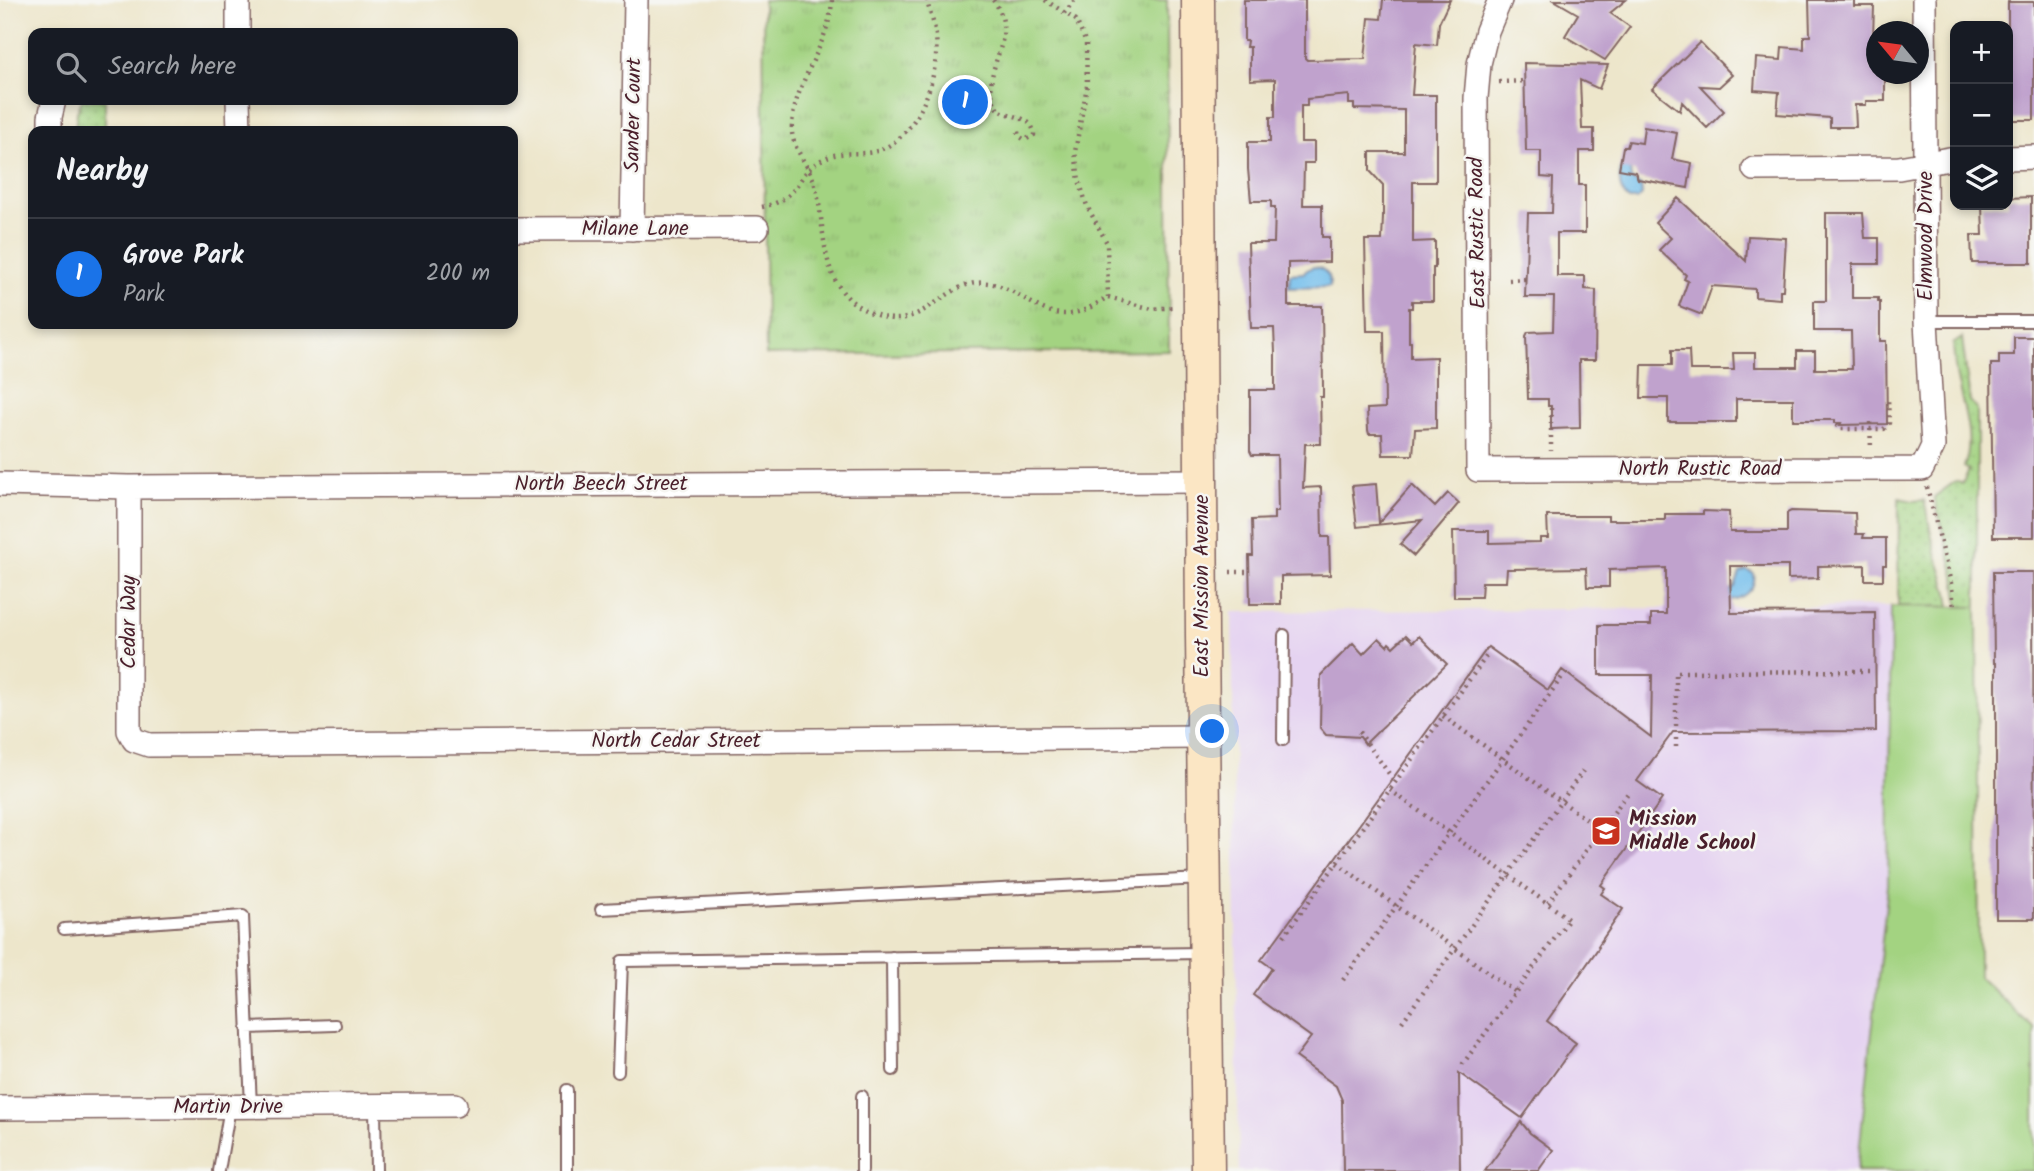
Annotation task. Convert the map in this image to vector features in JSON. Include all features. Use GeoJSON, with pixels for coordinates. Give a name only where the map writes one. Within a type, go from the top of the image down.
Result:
{"type":"FeatureCollection","features":[{"type":"Feature","properties":{"kind":"main road","name":"East Mission Avenue"},"geometry":{"type":"LineString","coordinates":[[1198,0],[1208,1171]]}},
{"type":"Feature","properties":{"kind":"street"},"geometry":{"type":"LineString","coordinates":[[238,0],[238,28]]}},
{"type":"Feature","properties":{"kind":"street","name":"Sander Court"},"geometry":{"type":"LineString","coordinates":[[632,229],[636,0]]}},
{"type":"Feature","properties":{"kind":"street","name":"East Rustic Road"},"geometry":{"type":"LineString","coordinates":[[1478,470],[1476,98],[1479,64],[1487,31],[1500,0]]}},
{"type":"Feature","properties":{"kind":"street","name":"Elmwood Drive"},"geometry":{"type":"LineString","coordinates":[[1922,469],[1933,446],[1926,321],[1924,0]]}},
{"type":"Feature","properties":{"kind":"street"},"geometry":{"type":"LineString","coordinates":[[50,126],[53,105]]}},
{"type":"Feature","properties":{"kind":"street"},"geometry":{"type":"LineString","coordinates":[[239,105],[239,126]]}},
{"type":"Feature","properties":{"kind":"street"},"geometry":{"type":"LineString","coordinates":[[2013,158],[2034,157]]}},
{"type":"Feature","properties":{"kind":"street"},"geometry":{"type":"LineString","coordinates":[[1754,169],[1899,168],[1950,159]]}},
{"type":"Feature","properties":{"kind":"street","name":"Milane Lane"},"geometry":{"type":"LineString","coordinates":[[518,229],[632,229],[756,218]]}},
{"type":"Feature","properties":{"kind":"street","name":"North Rustic Road"},"geometry":{"type":"LineString","coordinates":[[1478,470],[1922,469]]}},
{"type":"Feature","properties":{"kind":"street","name":"North Beech Street"},"geometry":{"type":"LineString","coordinates":[[0,484],[129,486],[1202,481]]}},
{"type":"Feature","properties":{"kind":"street","name":"Cedar Way"},"geometry":{"type":"LineString","coordinates":[[129,486],[129,731],[134,740],[149,745]]}},
{"type":"Feature","properties":{"kind":"street","name":"North Cedar Street"},"geometry":{"type":"LineString","coordinates":[[149,745],[1203,737]]}},
{"type":"Feature","properties":{"kind":"street","name":"Martin Drive"},"geometry":{"type":"LineString","coordinates":[[0,1108],[455,1105]]}},
{"type":"Feature","properties":{"kind":"lane"},"geometry":{"type":"LineString","coordinates":[[1926,321],[2034,321]]}},
{"type":"Feature","properties":{"kind":"lane"},"geometry":{"type":"LineString","coordinates":[[1283,635],[1283,740]]}},
{"type":"Feature","properties":{"kind":"lane"},"geometry":{"type":"LineString","coordinates":[[601,909],[1205,879]]}},
{"type":"Feature","properties":{"kind":"lane"},"geometry":{"type":"LineString","coordinates":[[64,929],[243,916],[247,1028],[240,1107],[219,1171]]}},
{"type":"Feature","properties":{"kind":"lane"},"geometry":{"type":"LineString","coordinates":[[618,1072],[622,961],[1206,953]]}},
{"type":"Feature","properties":{"kind":"lane"},"geometry":{"type":"LineString","coordinates":[[891,957],[893,1070]]}},
{"type":"Feature","properties":{"kind":"lane"},"geometry":{"type":"LineString","coordinates":[[247,1028],[335,1025]]}},
{"type":"Feature","properties":{"kind":"lane"},"geometry":{"type":"LineString","coordinates":[[567,1090],[567,1171]]}},
{"type":"Feature","properties":{"kind":"lane"},"geometry":{"type":"LineString","coordinates":[[862,1096],[862,1171]]}},
{"type":"Feature","properties":{"kind":"lane"},"geometry":{"type":"LineString","coordinates":[[376,1106],[376,1171]]}},
{"type":"Feature","properties":{"kind":"path"},"geometry":{"type":"LineString","coordinates":[[832,0],[828,28],[806,76],[791,129],[797,150],[809,167],[820,205],[827,262],[843,293],[872,313],[899,318],[919,312],[967,284],[981,282],[1009,288],[1044,310],[1061,314],[1076,313],[1108,297],[1153,309],[1176,307]]}},
{"type":"Feature","properties":{"kind":"path"},"geometry":{"type":"LineString","coordinates":[[756,218],[792,194],[809,167],[824,158],[843,152],[878,150],[893,143],[906,132],[926,95],[934,67],[936,36],[928,0]]}},
{"type":"Feature","properties":{"kind":"path"},"geometry":{"type":"LineString","coordinates":[[993,0],[1002,15],[1004,33],[990,88],[998,110],[1030,123],[1034,135],[1025,140],[1019,136],[1017,128]]}},
{"type":"Feature","properties":{"kind":"path"},"geometry":{"type":"LineString","coordinates":[[1045,0],[1076,20],[1086,43],[1087,86],[1076,152],[1079,180],[1087,206],[1107,243],[1108,297]]}},
{"type":"Feature","properties":{"kind":"path"},"geometry":{"type":"LineString","coordinates":[[1064,13],[1075,0]]}},
{"type":"Feature","properties":{"kind":"path"},"geometry":{"type":"LineString","coordinates":[[1508,82],[1526,81]]}},
{"type":"Feature","properties":{"kind":"path"},"geometry":{"type":"LineString","coordinates":[[1509,280],[1525,279]]}},
{"type":"Feature","properties":{"kind":"path"},"geometry":{"type":"LineString","coordinates":[[1836,425],[1841,429],[1884,429],[1887,426],[1888,397]]}},
{"type":"Feature","properties":{"kind":"path"},"geometry":{"type":"LineString","coordinates":[[1551,408],[1551,441]]}},
{"type":"Feature","properties":{"kind":"path"},"geometry":{"type":"LineString","coordinates":[[1870,422],[1870,439]]}},
{"type":"Feature","properties":{"kind":"path"},"geometry":{"type":"LineString","coordinates":[[1922,469],[1952,587],[1954,607]]}},
{"type":"Feature","properties":{"kind":"path"},"geometry":{"type":"LineString","coordinates":[[1230,572],[1247,572]]}},
{"type":"Feature","properties":{"kind":"path"},"geometry":{"type":"LineString","coordinates":[[1284,936],[1488,654]]}},
{"type":"Feature","properties":{"kind":"path"},"geometry":{"type":"LineString","coordinates":[[1676,747],[1675,672],[1874,671]]}},
{"type":"Feature","properties":{"kind":"path"},"geometry":{"type":"LineString","coordinates":[[1343,980],[1562,677]]}},
{"type":"Feature","properties":{"kind":"path"},"geometry":{"type":"LineString","coordinates":[[1443,716],[1601,830]]}},
{"type":"Feature","properties":{"kind":"path"},"geometry":{"type":"LineString","coordinates":[[1359,732],[1395,782]]}},
{"type":"Feature","properties":{"kind":"path"},"geometry":{"type":"LineString","coordinates":[[1402,1023],[1583,771]]}},
{"type":"Feature","properties":{"kind":"path"},"geometry":{"type":"LineString","coordinates":[[1390,790],[1569,919],[1462,1065]]}},
{"type":"Feature","properties":{"kind":"path"},"geometry":{"type":"LineString","coordinates":[[1548,903],[1628,793]]}},
{"type":"Feature","properties":{"kind":"path"},"geometry":{"type":"LineString","coordinates":[[1336,863],[1515,992]]}},
{"type":"Feature","properties":{"kind":"shaded area","name":"Mission Middle School"},"geometry":{"type":"Polygon","coordinates":[[[1977,607],[1979,977],[2034,1029],[2034,1171],[1239,1171],[1232,612],[1977,607]]]}},
{"type":"Feature","properties":{"kind":"green space"},"geometry":{"type":"Polygon","coordinates":[[[763,0],[1167,0],[1169,351],[766,355],[763,0]]]}},
{"type":"Feature","properties":{"kind":"green space"},"geometry":{"type":"Polygon","coordinates":[[[80,105],[105,105],[105,126],[76,126],[80,105]]]}},
{"type":"Feature","properties":{"kind":"green space"},"geometry":{"type":"Polygon","coordinates":[[[1962,338],[1970,401],[1977,409],[1977,607],[1959,607],[1955,576],[1934,497],[1956,481],[1962,484],[1969,470],[1964,467],[1969,444],[1968,432],[1955,370],[1953,344],[1962,338]]]}},
{"type":"Feature","properties":{"kind":"green space"},"geometry":{"type":"Polygon","coordinates":[[[1899,498],[1924,500],[1950,607],[1898,606],[1899,498]]]}},
{"type":"Feature","properties":{"kind":"green space"},"geometry":{"type":"Polygon","coordinates":[[[1891,606],[1977,607],[1979,977],[2034,1029],[2034,1171],[1857,1171],[1888,885],[1891,606]]]}},
{"type":"Feature","properties":{"kind":"water"},"geometry":{"type":"Polygon","coordinates":[[[1621,168],[1630,170],[1631,179],[1641,186],[1642,195],[1637,200],[1629,200],[1621,190],[1621,168]]]}},
{"type":"Feature","properties":{"kind":"water"},"geometry":{"type":"Polygon","coordinates":[[[1312,267],[1326,272],[1330,287],[1289,288],[1290,274],[1303,273],[1312,267]]]}},
{"type":"Feature","properties":{"kind":"water"},"geometry":{"type":"Polygon","coordinates":[[[1747,570],[1754,574],[1751,588],[1744,595],[1730,600],[1730,591],[1735,587],[1740,573],[1747,570]]]}},
{"type":"Feature","properties":{"kind":"building"},"geometry":{"type":"Polygon","coordinates":[[[1244,0],[1305,0],[1307,60],[1365,59],[1369,18],[1381,19],[1383,0],[1450,0],[1439,23],[1437,45],[1416,43],[1412,95],[1436,95],[1436,182],[1413,182],[1413,242],[1435,241],[1435,268],[1433,301],[1412,301],[1412,308],[1409,308],[1409,342],[1411,358],[1436,357],[1436,428],[1415,429],[1413,455],[1383,455],[1382,434],[1369,434],[1367,409],[1385,408],[1384,331],[1367,331],[1365,240],[1382,240],[1383,217],[1383,185],[1370,171],[1370,152],[1404,152],[1404,110],[1354,109],[1354,104],[1349,104],[1349,95],[1307,99],[1307,106],[1301,106],[1301,142],[1314,142],[1314,163],[1304,163],[1303,205],[1322,205],[1322,237],[1329,237],[1329,262],[1288,263],[1288,306],[1322,306],[1321,444],[1305,444],[1303,488],[1321,487],[1322,537],[1329,537],[1330,575],[1281,576],[1281,604],[1250,604],[1249,556],[1253,556],[1252,520],[1274,519],[1274,512],[1278,512],[1277,455],[1252,455],[1250,451],[1250,390],[1275,390],[1275,353],[1274,328],[1251,328],[1248,243],[1274,243],[1275,208],[1271,208],[1271,201],[1251,201],[1248,142],[1270,142],[1270,117],[1275,117],[1275,79],[1250,80],[1250,47],[1246,47],[1247,41],[1244,41],[1244,0]]]}},
{"type":"Feature","properties":{"kind":"building"},"geometry":{"type":"Polygon","coordinates":[[[1554,0],[1626,0],[1610,13],[1630,27],[1605,60],[1565,36],[1578,14],[1554,0]]]}},
{"type":"Feature","properties":{"kind":"building"},"geometry":{"type":"Polygon","coordinates":[[[1809,0],[1854,0],[1854,6],[1874,6],[1874,21],[1866,21],[1866,84],[1885,84],[1885,101],[1866,101],[1866,105],[1855,105],[1856,127],[1830,127],[1830,118],[1777,114],[1779,92],[1754,90],[1756,58],[1781,60],[1782,47],[1804,49],[1804,36],[1810,36],[1809,0]]]}},
{"type":"Feature","properties":{"kind":"building"},"geometry":{"type":"Polygon","coordinates":[[[2008,2],[2034,2],[2034,120],[2013,120],[2013,21],[2008,21],[2008,2]]]}},
{"type":"Feature","properties":{"kind":"building"},"geometry":{"type":"Polygon","coordinates":[[[1700,42],[1732,75],[1719,87],[1700,86],[1724,111],[1707,128],[1682,102],[1680,111],[1652,89],[1700,42]]]}},
{"type":"Feature","properties":{"kind":"building"},"geometry":{"type":"Polygon","coordinates":[[[1524,63],[1608,65],[1599,89],[1580,80],[1582,129],[1594,129],[1594,151],[1579,151],[1579,185],[1585,185],[1585,233],[1557,233],[1557,276],[1585,276],[1585,289],[1596,290],[1595,360],[1579,360],[1580,428],[1551,429],[1551,406],[1548,406],[1548,399],[1528,399],[1526,336],[1528,332],[1553,331],[1554,297],[1525,297],[1528,213],[1552,213],[1553,178],[1541,177],[1541,151],[1526,151],[1524,63]]]}},
{"type":"Feature","properties":{"kind":"building"},"geometry":{"type":"Polygon","coordinates":[[[1644,127],[1677,133],[1672,159],[1692,163],[1688,188],[1638,179],[1635,172],[1619,169],[1623,147],[1627,147],[1629,141],[1642,143],[1644,127]]]}},
{"type":"Feature","properties":{"kind":"building"},"geometry":{"type":"Polygon","coordinates":[[[2031,197],[2031,263],[1972,263],[1971,235],[1983,235],[1982,210],[2013,210],[2013,198],[2031,197]]]}},
{"type":"Feature","properties":{"kind":"building"},"geometry":{"type":"Polygon","coordinates":[[[1678,198],[1746,261],[1748,236],[1786,238],[1783,290],[1780,290],[1780,299],[1755,297],[1755,289],[1712,286],[1702,315],[1679,306],[1688,281],[1684,279],[1686,275],[1659,250],[1671,238],[1655,223],[1678,198]]]}},
{"type":"Feature","properties":{"kind":"building"},"geometry":{"type":"Polygon","coordinates":[[[1826,213],[1863,213],[1865,238],[1879,238],[1879,264],[1852,264],[1852,298],[1878,298],[1880,302],[1880,341],[1886,341],[1887,424],[1840,425],[1841,423],[1835,423],[1835,420],[1793,420],[1793,399],[1736,399],[1736,422],[1668,422],[1668,398],[1641,398],[1642,365],[1672,365],[1672,350],[1689,350],[1690,370],[1734,370],[1733,353],[1755,353],[1755,367],[1797,367],[1797,351],[1815,351],[1815,369],[1852,369],[1851,331],[1814,331],[1814,301],[1826,301],[1826,213]]]}},
{"type":"Feature","properties":{"kind":"building"},"geometry":{"type":"Polygon","coordinates":[[[2014,337],[2034,337],[2034,537],[1993,537],[1991,364],[1999,364],[1999,355],[2014,355],[2014,337]]]}},
{"type":"Feature","properties":{"kind":"building"},"geometry":{"type":"Polygon","coordinates":[[[1376,484],[1379,523],[1412,485],[1435,507],[1448,493],[1459,503],[1414,556],[1400,544],[1422,520],[1357,527],[1352,486],[1376,484]]]}},
{"type":"Feature","properties":{"kind":"building"},"geometry":{"type":"Polygon","coordinates":[[[1703,511],[1729,512],[1730,532],[1787,532],[1787,513],[1791,511],[1855,513],[1856,534],[1864,534],[1863,538],[1886,538],[1883,580],[1865,580],[1865,565],[1818,566],[1818,578],[1788,579],[1788,566],[1730,566],[1731,613],[1875,612],[1876,731],[1673,732],[1637,781],[1662,799],[1601,885],[1605,888],[1601,894],[1623,909],[1547,1021],[1576,1043],[1522,1118],[1459,1073],[1460,1171],[1343,1171],[1342,1100],[1336,1086],[1296,1057],[1311,1037],[1253,995],[1272,968],[1261,960],[1488,647],[1548,690],[1562,670],[1651,737],[1652,675],[1599,675],[1599,625],[1651,625],[1651,614],[1666,614],[1666,568],[1609,570],[1609,587],[1587,587],[1586,568],[1507,569],[1506,582],[1482,582],[1481,597],[1454,597],[1453,531],[1489,531],[1489,543],[1540,542],[1540,538],[1548,538],[1547,516],[1665,520],[1665,514],[1703,514],[1703,511]]]}},
{"type":"Feature","properties":{"kind":"building"},"geometry":{"type":"Polygon","coordinates":[[[1993,572],[2033,572],[2034,919],[1996,919],[1996,663],[1993,572]]]}},
{"type":"Feature","properties":{"kind":"building"},"geometry":{"type":"Polygon","coordinates":[[[1406,635],[1413,642],[1419,636],[1447,664],[1365,744],[1360,737],[1326,735],[1320,728],[1321,675],[1353,643],[1363,654],[1379,638],[1387,646],[1389,643],[1393,647],[1406,635]]]}},
{"type":"Feature","properties":{"kind":"building"},"geometry":{"type":"Polygon","coordinates":[[[1521,1122],[1530,1133],[1553,1150],[1538,1171],[1485,1171],[1521,1122]]]}},
{"type":"Feature","properties":{"kind":"place","name":"Grove Park"},"geometry":{"type":"Point","coordinates":[965,102]}},
{"type":"Feature","properties":{"kind":"place","name":"Mission Middle School"},"geometry":{"type":"Point","coordinates":[1606,831]}}]}
